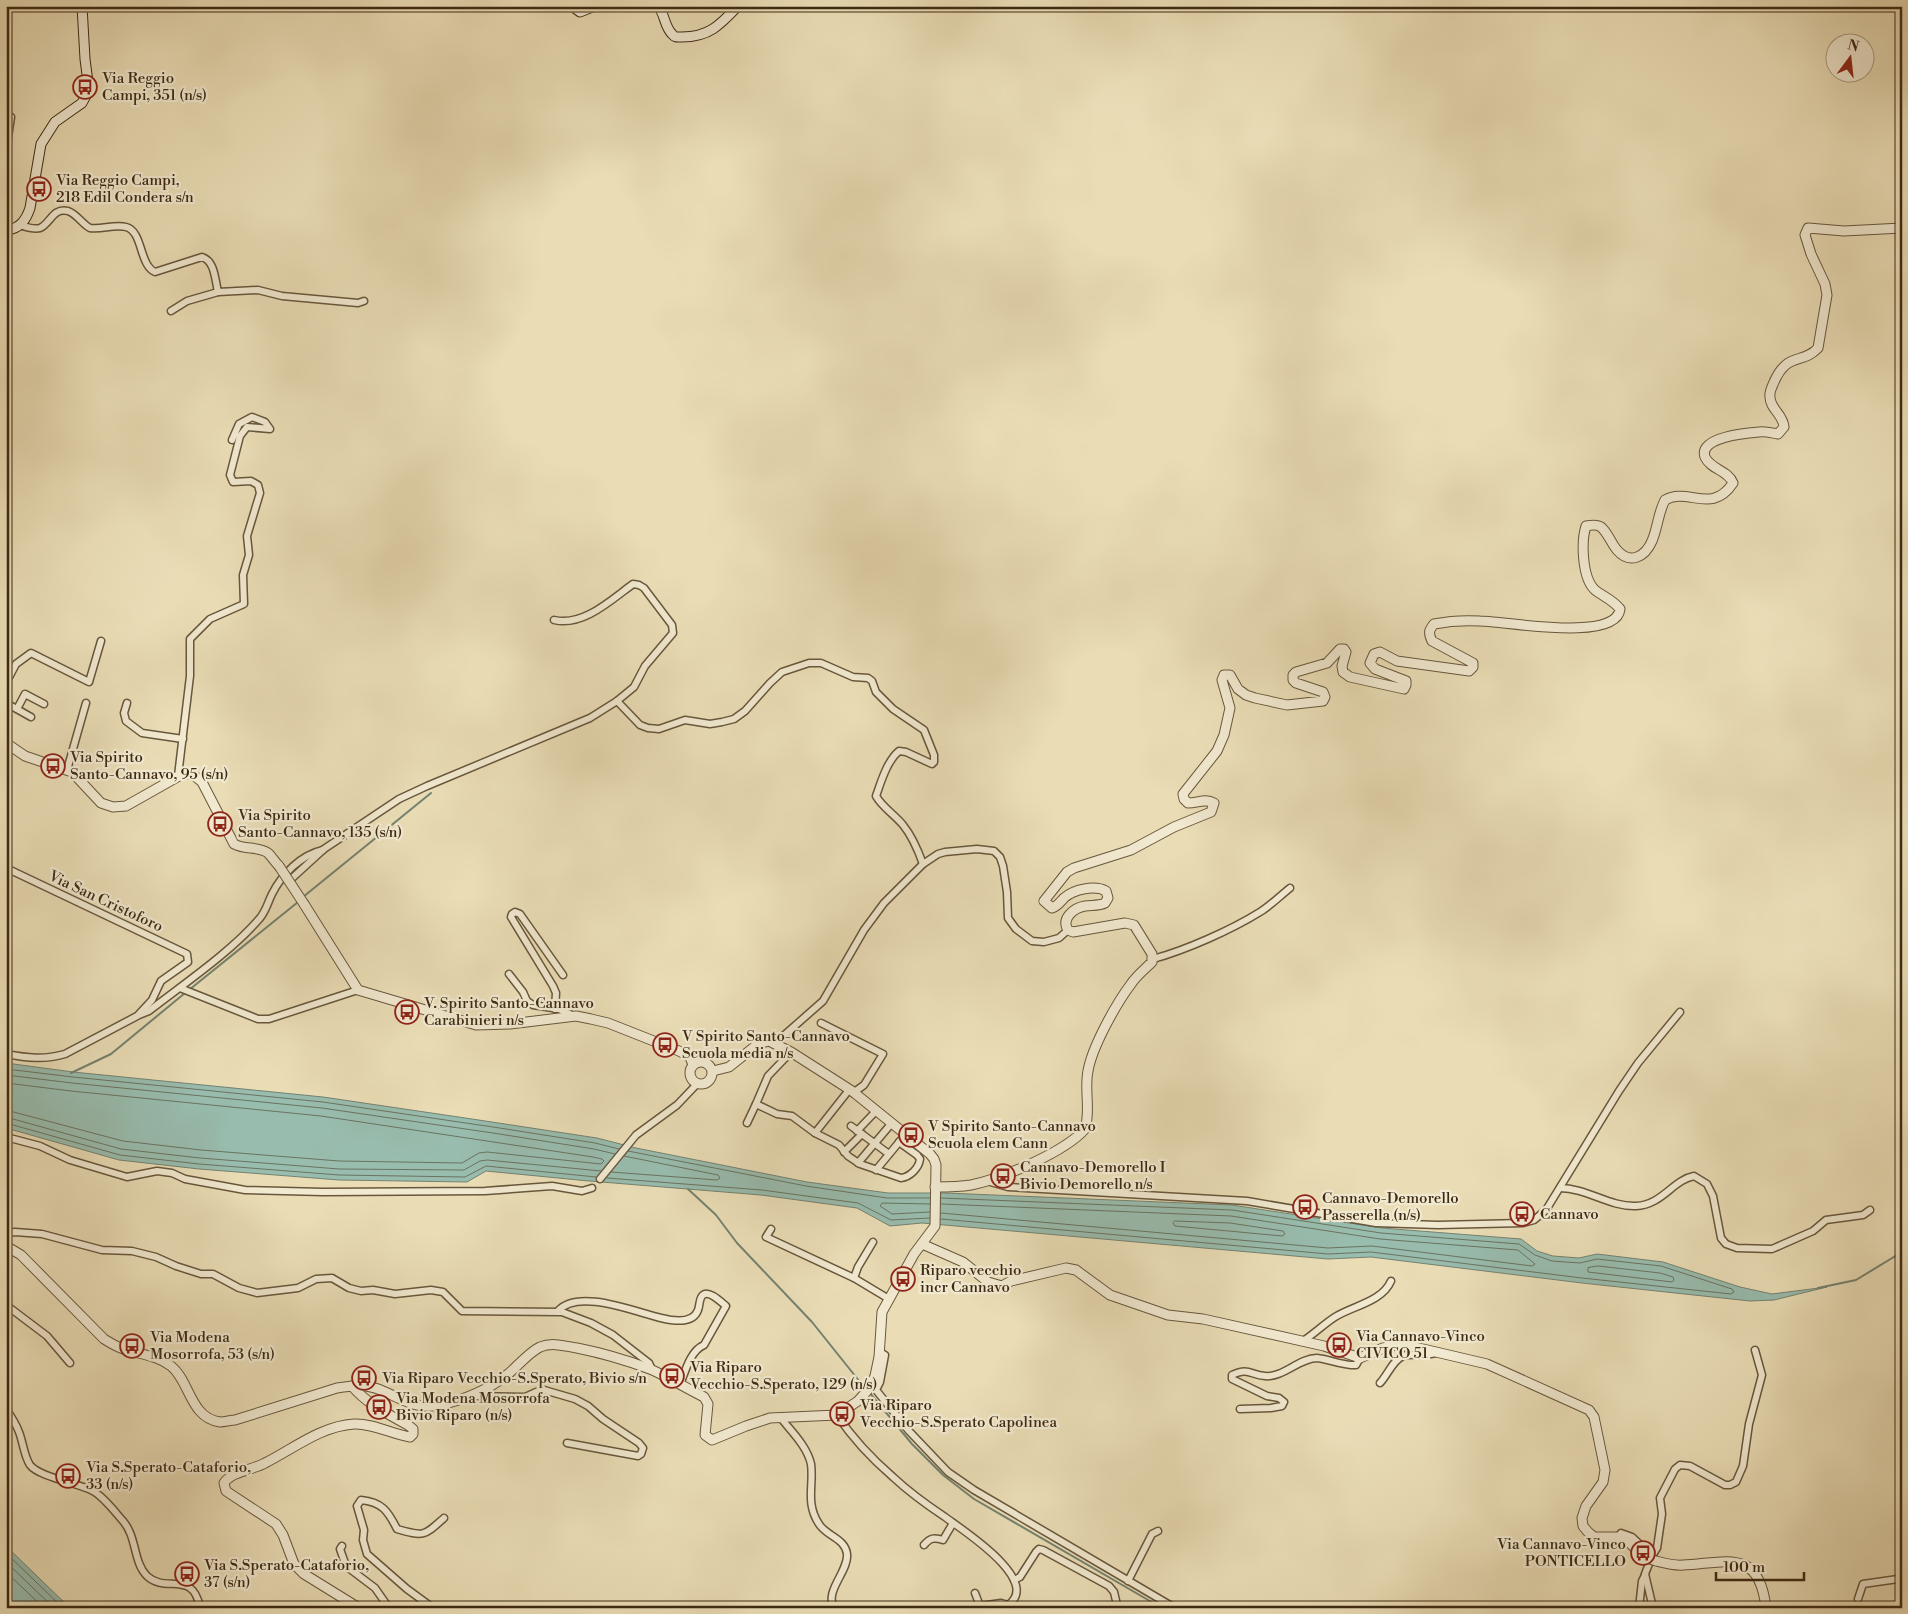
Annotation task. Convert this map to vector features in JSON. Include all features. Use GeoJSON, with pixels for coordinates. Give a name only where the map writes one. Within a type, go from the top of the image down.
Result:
{"type":"FeatureCollection","features":[{"type":"Feature","properties":{"kind":"street"},"geometry":{"type":"LineString","coordinates":[[6,230],[20,225],[27,218],[41,144],[54,122],[82,102],[89,90],[82,6]]}},
{"type":"Feature","properties":{"kind":"street"},"geometry":{"type":"LineString","coordinates":[[572,6],[580,12],[595,6]]}},
{"type":"Feature","properties":{"kind":"street"},"geometry":{"type":"LineString","coordinates":[[658,6],[670,33],[677,38],[698,37],[707,33],[738,6]]}},
{"type":"Feature","properties":{"kind":"street"},"geometry":{"type":"LineString","coordinates":[[6,150],[11,116]]}},
{"type":"Feature","properties":{"kind":"street"},"geometry":{"type":"LineString","coordinates":[[20,225],[38,228],[51,215],[63,211],[72,213],[90,228],[127,227],[135,235],[148,268],[152,271],[159,272],[202,257],[211,263],[218,292]]}},
{"type":"Feature","properties":{"kind":"street"},"geometry":{"type":"LineString","coordinates":[[1153,958],[1139,930],[1134,925],[1125,923],[1073,932],[1068,930],[1065,925],[1066,920],[1072,912],[1083,906],[1105,903],[1108,898],[1106,891],[1096,888],[1073,892],[1065,896],[1056,907],[1052,908],[1044,901],[1067,872],[1074,868],[1131,850],[1213,809],[1214,803],[1208,800],[1188,803],[1184,799],[1183,794],[1217,752],[1224,735],[1230,708],[1222,681],[1224,675],[1230,675],[1238,689],[1246,695],[1255,698],[1287,705],[1323,701],[1325,697],[1323,692],[1296,683],[1293,680],[1293,675],[1296,672],[1327,663],[1340,649],[1344,649],[1346,652],[1342,666],[1343,672],[1350,677],[1404,689],[1406,681],[1375,669],[1370,663],[1374,654],[1380,652],[1398,661],[1468,671],[1473,667],[1473,663],[1432,641],[1429,635],[1434,624],[1450,621],[1480,620],[1542,627],[1586,628],[1601,626],[1613,621],[1619,615],[1620,609],[1616,604],[1594,589],[1587,579],[1585,572],[1584,532],[1586,526],[1594,525],[1601,527],[1623,556],[1639,558],[1652,541],[1665,500],[1677,496],[1711,499],[1722,495],[1729,489],[1733,483],[1731,477],[1711,465],[1705,456],[1705,449],[1709,443],[1717,439],[1761,432],[1778,434],[1784,428],[1784,420],[1770,402],[1769,394],[1778,373],[1786,364],[1796,358],[1814,352],[1818,348],[1827,295],[1825,284],[1811,254],[1805,235],[1808,228],[1844,231],[1902,228]]}},
{"type":"Feature","properties":{"kind":"street"},"geometry":{"type":"LineString","coordinates":[[171,311],[187,301],[218,292],[258,290],[282,296],[358,303],[364,301]]}},
{"type":"Feature","properties":{"kind":"street"},"geometry":{"type":"LineString","coordinates":[[178,776],[190,676],[190,639],[210,619],[244,604],[243,575],[249,555],[247,536],[260,493],[258,485],[251,481],[233,482],[230,475],[240,436],[247,428],[270,429],[265,422],[252,417],[239,424],[232,440]]}},
{"type":"Feature","properties":{"kind":"street"},"geometry":{"type":"LineString","coordinates":[[289,881],[324,850],[398,800],[590,718],[634,687],[645,666],[672,633],[672,625],[644,588],[633,584],[596,612],[563,622],[554,620]]}},
{"type":"Feature","properties":{"kind":"street"},"geometry":{"type":"LineString","coordinates":[[6,683],[16,664],[31,653],[89,682],[100,641]]}},
{"type":"Feature","properties":{"kind":"street"},"geometry":{"type":"LineString","coordinates":[[616,701],[640,725],[659,729],[685,720],[710,724],[734,719],[745,711],[782,672],[809,663],[821,664],[853,677],[868,678],[872,681],[876,692],[893,709],[924,730],[934,755],[934,762],[932,764],[906,752],[899,751],[896,753],[876,796],[879,802],[888,808],[908,832],[922,864]]}},
{"type":"Feature","properties":{"kind":"street"},"geometry":{"type":"LineString","coordinates":[[17,709],[25,694],[44,704]]}},
{"type":"Feature","properties":{"kind":"street"},"geometry":{"type":"LineString","coordinates":[[6,703],[31,717]]}},
{"type":"Feature","properties":{"kind":"street"},"geometry":{"type":"LineString","coordinates":[[67,770],[86,703]]}},
{"type":"Feature","properties":{"kind":"street"},"geometry":{"type":"LineString","coordinates":[[127,703],[124,713],[126,721],[142,733],[182,739]]}},
{"type":"Feature","properties":{"kind":"street"},"geometry":{"type":"LineString","coordinates":[[6,743],[24,756],[72,772],[101,803],[113,807],[126,806],[178,776],[191,773],[202,782],[234,844],[268,853],[279,866],[358,990]]}},
{"type":"Feature","properties":{"kind":"street"},"geometry":{"type":"LineString","coordinates":[[713,1072],[729,1067],[758,1044],[781,1038],[823,1001],[864,930],[884,902],[922,864],[945,852],[977,849],[994,851],[1000,858],[1003,866],[1008,918],[1016,929],[1032,941],[1044,942],[1059,938],[1068,930]]}},
{"type":"Feature","properties":{"kind":"street"},"geometry":{"type":"LineString","coordinates":[[6,1054],[30,1059],[55,1057],[65,1054],[149,1011],[182,989],[261,917],[273,892],[296,864],[310,853],[324,850]]}},
{"type":"Feature","properties":{"kind":"street","name":"Via San Cristoforo"},"geometry":{"type":"LineString","coordinates":[[6,868],[187,954],[188,962],[161,981],[152,1000],[139,1015]]}},
{"type":"Feature","properties":{"kind":"street"},"geometry":{"type":"LineString","coordinates":[[1153,958],[1173,953],[1243,921],[1261,911],[1290,888]]}},
{"type":"Feature","properties":{"kind":"street"},"geometry":{"type":"LineString","coordinates":[[554,1009],[556,993],[554,986],[511,917],[512,914],[515,912],[520,914],[563,975]]}},
{"type":"Feature","properties":{"kind":"street"},"geometry":{"type":"LineString","coordinates":[[936,1189],[986,1181],[1017,1169],[1063,1147],[1085,1129],[1088,1114],[1088,1069],[1096,1047],[1131,983],[1152,962],[1153,958]]}},
{"type":"Feature","properties":{"kind":"street"},"geometry":{"type":"LineString","coordinates":[[509,974],[523,992],[527,1001],[533,1005],[608,1024],[690,1057],[693,1065]]}},
{"type":"Feature","properties":{"kind":"street"},"geometry":{"type":"LineString","coordinates":[[182,989],[258,1019],[269,1019],[358,990],[476,1025],[510,1024],[576,1016]]}},
{"type":"Feature","properties":{"kind":"street"},"geometry":{"type":"LineString","coordinates":[[986,1181],[1008,1187],[1247,1201],[1376,1223],[1438,1225],[1523,1223],[1534,1220],[1546,1210],[1619,1091],[1638,1063],[1680,1012]]}},
{"type":"Feature","properties":{"kind":"street"},"geometry":{"type":"LineString","coordinates":[[815,1133],[851,1091],[864,1085],[883,1054],[821,1023]]}},
{"type":"Feature","properties":{"kind":"street"},"geometry":{"type":"LineString","coordinates":[[756,1104],[777,1114],[792,1116],[815,1133],[839,1145],[844,1152],[858,1163],[876,1170],[901,1178],[910,1174],[919,1164],[920,1159],[917,1155],[891,1124],[876,1111],[851,1091],[791,1052],[769,1041]]}},
{"type":"Feature","properties":{"kind":"street"},"geometry":{"type":"LineString","coordinates":[[747,1123],[768,1076],[791,1052]]}},
{"type":"Feature","properties":{"kind":"street"},"geometry":{"type":"LineString","coordinates":[[697,1084],[690,1075],[693,1065],[698,1062],[707,1063],[713,1072]]}},
{"type":"Feature","properties":{"kind":"street"},"geometry":{"type":"LineString","coordinates":[[600,1179],[636,1135],[677,1105],[697,1084],[706,1084],[710,1081],[713,1072]]}},
{"type":"Feature","properties":{"kind":"street"},"geometry":{"type":"LineString","coordinates":[[844,1152],[876,1111]]}},
{"type":"Feature","properties":{"kind":"street"},"geometry":{"type":"LineString","coordinates":[[858,1163],[891,1124]]}},
{"type":"Feature","properties":{"kind":"street"},"geometry":{"type":"LineString","coordinates":[[851,1126],[889,1154]]}},
{"type":"Feature","properties":{"kind":"street"},"geometry":{"type":"LineString","coordinates":[[6,1137],[40,1146],[70,1160],[127,1177],[157,1171],[245,1190],[475,1192],[552,1186],[582,1191],[592,1188]]}},
{"type":"Feature","properties":{"kind":"street"},"geometry":{"type":"LineString","coordinates":[[876,1170],[902,1139]]}},
{"type":"Feature","properties":{"kind":"street"},"geometry":{"type":"LineString","coordinates":[[6,1246],[21,1255],[104,1339],[119,1348],[159,1359],[171,1366],[179,1374],[194,1405],[208,1417],[220,1422],[235,1420],[337,1388],[352,1386],[377,1388],[397,1398],[420,1406],[438,1406],[470,1396],[494,1385],[538,1348],[548,1345],[562,1345],[606,1354],[652,1370],[704,1398],[708,1404],[705,1435],[712,1440],[770,1418],[837,1414],[849,1407],[867,1391],[875,1376],[880,1354],[882,1312],[914,1254],[935,1226],[936,1165],[934,1159],[930,1154],[902,1139]]}},
{"type":"Feature","properties":{"kind":"street"},"geometry":{"type":"LineString","coordinates":[[1560,1188],[1582,1191],[1615,1203],[1636,1206],[1662,1198],[1687,1178],[1694,1176],[1700,1178],[1707,1184],[1713,1196],[1721,1238],[1732,1247],[1737,1248],[1772,1249],[1813,1231],[1826,1220],[1863,1215],[1870,1210]]}},
{"type":"Feature","properties":{"kind":"street"},"geometry":{"type":"LineString","coordinates":[[771,1229],[766,1237],[854,1278],[889,1299]]}},
{"type":"Feature","properties":{"kind":"street"},"geometry":{"type":"LineString","coordinates":[[6,1234],[15,1232],[42,1234],[102,1250],[132,1251],[156,1256],[176,1266],[201,1274],[213,1274],[239,1288],[257,1293],[298,1288],[316,1279],[332,1278],[349,1288],[361,1291],[373,1290],[395,1294],[431,1290],[443,1292],[462,1311],[558,1311],[585,1320],[613,1335],[649,1363],[652,1370]]}},
{"type":"Feature","properties":{"kind":"street"},"geometry":{"type":"LineString","coordinates":[[854,1278],[858,1267],[873,1242]]}},
{"type":"Feature","properties":{"kind":"street"},"geometry":{"type":"LineString","coordinates":[[922,1244],[963,1262],[988,1282],[1002,1286],[1011,1281],[1066,1268],[1076,1270],[1110,1295],[1168,1315],[1203,1319],[1303,1341],[1360,1358]]}},
{"type":"Feature","properties":{"kind":"street"},"geometry":{"type":"LineString","coordinates":[[1303,1341],[1335,1317],[1362,1305],[1380,1294],[1389,1286],[1391,1281]]}},
{"type":"Feature","properties":{"kind":"street"},"geometry":{"type":"LineString","coordinates":[[558,1311],[564,1305],[580,1302],[627,1307],[661,1318],[678,1321],[689,1320],[698,1312],[701,1296],[704,1294],[718,1299],[726,1306],[704,1345],[698,1348],[690,1360],[680,1385]]}},
{"type":"Feature","properties":{"kind":"street"},"geometry":{"type":"LineString","coordinates":[[6,1305],[47,1336],[70,1363]]}},
{"type":"Feature","properties":{"kind":"street"},"geometry":{"type":"LineString","coordinates":[[1240,1409],[1271,1408],[1282,1406],[1284,1402],[1279,1398],[1268,1396],[1232,1379],[1232,1375],[1241,1370],[1265,1376],[1274,1375],[1316,1358],[1356,1365],[1360,1358],[1383,1348],[1401,1344],[1488,1364],[1589,1410],[1594,1417],[1605,1470],[1603,1482],[1586,1506],[1582,1518],[1583,1526],[1588,1532],[1594,1536],[1618,1537],[1628,1541],[1642,1556],[1680,1566],[1724,1561],[1742,1563],[1751,1570],[1762,1585],[1766,1608]]}},
{"type":"Feature","properties":{"kind":"street"},"geometry":{"type":"LineString","coordinates":[[1639,1608],[1642,1581],[1657,1548],[1662,1514],[1660,1498],[1675,1469],[1680,1465],[1690,1466],[1725,1485],[1736,1482],[1741,1473],[1749,1424],[1762,1375],[1755,1350]]}},
{"type":"Feature","properties":{"kind":"street"},"geometry":{"type":"LineString","coordinates":[[1380,1384],[1393,1365],[1404,1356],[1429,1355],[1436,1352]]}},
{"type":"Feature","properties":{"kind":"street"},"geometry":{"type":"LineString","coordinates":[[880,1354],[885,1355],[880,1382],[876,1390],[910,1431],[948,1472],[974,1490],[1175,1608]]}},
{"type":"Feature","properties":{"kind":"street"},"geometry":{"type":"LineString","coordinates":[[352,1386],[360,1396],[408,1424],[413,1429],[413,1434],[410,1437],[366,1425],[354,1424],[334,1428],[312,1437],[264,1464],[228,1477],[224,1483],[226,1491],[276,1524],[283,1535],[294,1564],[304,1574],[359,1608]]}},
{"type":"Feature","properties":{"kind":"street"},"geometry":{"type":"LineString","coordinates":[[470,1396],[525,1397],[544,1390],[575,1399],[588,1406],[602,1419],[639,1443],[643,1448],[642,1454],[638,1456],[567,1443]]}},
{"type":"Feature","properties":{"kind":"street"},"geometry":{"type":"LineString","coordinates":[[6,1409],[19,1431],[30,1465],[39,1471],[95,1492],[125,1523],[132,1534],[141,1566],[146,1575],[153,1581],[161,1583],[175,1582],[184,1584],[198,1597],[200,1608]]}},
{"type":"Feature","properties":{"kind":"street"},"geometry":{"type":"LineString","coordinates":[[837,1414],[863,1449],[894,1479],[992,1551],[1014,1580],[1016,1593],[1014,1601],[1008,1605],[1001,1603],[980,1606],[975,1593]]}},
{"type":"Feature","properties":{"kind":"street"},"geometry":{"type":"LineString","coordinates":[[780,1416],[802,1443],[810,1464],[811,1504],[819,1525],[844,1544],[847,1555],[845,1565],[833,1593],[832,1604],[834,1608]]}},
{"type":"Feature","properties":{"kind":"street"},"geometry":{"type":"LineString","coordinates":[[433,1608],[407,1589],[367,1554],[363,1540],[364,1530],[357,1506],[361,1500],[373,1501],[386,1512],[397,1529],[416,1535],[427,1533],[444,1518]]}},
{"type":"Feature","properties":{"kind":"street"},"geometry":{"type":"LineString","coordinates":[[924,1545],[930,1539],[942,1540],[954,1523]]}},
{"type":"Feature","properties":{"kind":"street"},"geometry":{"type":"LineString","coordinates":[[1128,1581],[1152,1534],[1158,1531]]}},
{"type":"Feature","properties":{"kind":"street"},"geometry":{"type":"LineString","coordinates":[[342,1546],[340,1549],[346,1566],[375,1588],[389,1608]]}},
{"type":"Feature","properties":{"kind":"street"},"geometry":{"type":"LineString","coordinates":[[1014,1580],[1020,1577],[1036,1552],[1039,1549],[1043,1550],[1109,1586],[1114,1592],[1118,1606],[1122,1608]]}},
{"type":"Feature","properties":{"kind":"street"},"geometry":{"type":"LineString","coordinates":[[1645,1574],[1653,1608]]}},
{"type":"Feature","properties":{"kind":"street"},"geometry":{"type":"LineString","coordinates":[[1858,1599],[1863,1584],[1902,1577]]}},
{"type":"Feature","properties":{"kind":"water"},"geometry":{"type":"Polygon","coordinates":[[[6,1063],[73,1072],[323,1097],[597,1138],[636,1148],[807,1182],[888,1193],[946,1193],[1232,1205],[1382,1228],[1521,1239],[1537,1251],[1553,1256],[1579,1258],[1597,1254],[1663,1262],[1740,1287],[1772,1294],[1827,1287],[1774,1300],[1750,1301],[1371,1257],[1328,1259],[922,1223],[890,1226],[857,1208],[761,1195],[486,1171],[467,1182],[339,1180],[199,1169],[119,1160],[6,1128],[6,1063]]]}},
{"type":"Feature","properties":{"kind":"water"},"geometry":{"type":"Polygon","coordinates":[[[6,1546],[70,1608],[6,1608],[6,1546]]]}},
{"type":"Feature","properties":{"kind":"waterway"},"geometry":{"type":"LineString","coordinates":[[303,897],[431,793]]}},
{"type":"Feature","properties":{"kind":"waterway"},"geometry":{"type":"LineString","coordinates":[[189,990],[298,902]]}},
{"type":"Feature","properties":{"kind":"waterway"},"geometry":{"type":"LineString","coordinates":[[71,1073],[111,1054],[185,993]]}},
{"type":"Feature","properties":{"kind":"waterway"},"geometry":{"type":"LineString","coordinates":[[688,1189],[716,1215],[737,1243],[812,1322],[864,1387]]}},
{"type":"Feature","properties":{"kind":"waterway"},"geometry":{"type":"LineString","coordinates":[[1818,1288],[1856,1280],[1902,1252]]}},
{"type":"Feature","properties":{"kind":"waterway"},"geometry":{"type":"LineString","coordinates":[[869,1392],[912,1444],[943,1475],[974,1499],[1162,1608]]}},
{"type":"Feature","properties":{"kind":"place","name":"Via Reggio Campi, 351 (n/s)"},"geometry":{"type":"Point","coordinates":[85,87]}},
{"type":"Feature","properties":{"kind":"place","name":"Via Reggio Campi, 218 Edil Condera s/n"},"geometry":{"type":"Point","coordinates":[39,189]}},
{"type":"Feature","properties":{"kind":"place","name":"Via Spirito Santo-Cannavo, 95 (s/n)"},"geometry":{"type":"Point","coordinates":[53,766]}},
{"type":"Feature","properties":{"kind":"place","name":"Via Spirito Santo-Cannavo, 135 (s/n)"},"geometry":{"type":"Point","coordinates":[220,824]}},
{"type":"Feature","properties":{"kind":"place","name":"V. Spirito Santo-Cannavo Carabinieri n/s"},"geometry":{"type":"Point","coordinates":[407,1012]}},
{"type":"Feature","properties":{"kind":"place","name":"V Spirito Santo-Cannavo Scuola media n/s"},"geometry":{"type":"Point","coordinates":[665,1045]}},
{"type":"Feature","properties":{"kind":"place","name":"V Spirito Santo-Cannavo Scuola elem Cann"},"geometry":{"type":"Point","coordinates":[911,1135]}},
{"type":"Feature","properties":{"kind":"place","name":"Cannavo-Demorello I Bivio Demorello n/s"},"geometry":{"type":"Point","coordinates":[1003,1176]}},
{"type":"Feature","properties":{"kind":"place","name":"Cannavo-Demorello Passerella (n/s)"},"geometry":{"type":"Point","coordinates":[1305,1207]}},
{"type":"Feature","properties":{"kind":"place","name":"Cannavo"},"geometry":{"type":"Point","coordinates":[1522,1214]}},
{"type":"Feature","properties":{"kind":"place","name":"Riparo vecchio incr Cannavo"},"geometry":{"type":"Point","coordinates":[903,1279]}},
{"type":"Feature","properties":{"kind":"place","name":"Via Cannavo-Vinco CIVICO 51"},"geometry":{"type":"Point","coordinates":[1339,1345]}},
{"type":"Feature","properties":{"kind":"place","name":"Via Modena Mosorrofa, 53 (s/n)"},"geometry":{"type":"Point","coordinates":[132,1346]}},
{"type":"Feature","properties":{"kind":"place","name":"Via Riparo Vecchio-S.Sperato, 129 (n/s)"},"geometry":{"type":"Point","coordinates":[672,1376]}},
{"type":"Feature","properties":{"kind":"place","name":"Via Riparo Vecchio-S.Sperato, Bivio s/n"},"geometry":{"type":"Point","coordinates":[364,1378]}},
{"type":"Feature","properties":{"kind":"place","name":"Via Modena Mosorrofa Bivio Riparo (n/s)"},"geometry":{"type":"Point","coordinates":[379,1407]}},
{"type":"Feature","properties":{"kind":"place","name":"Via Riparo Vecchio-S.Sperato Capolinea"},"geometry":{"type":"Point","coordinates":[842,1414]}},
{"type":"Feature","properties":{"kind":"place","name":"Via S.Sperato-Cataforio, 33 (n/s)"},"geometry":{"type":"Point","coordinates":[68,1476]}},
{"type":"Feature","properties":{"kind":"place","name":"Via Cannavo-Vinco PONTICELLO"},"geometry":{"type":"Point","coordinates":[1643,1553]}},
{"type":"Feature","properties":{"kind":"place","name":"Via S.Sperato-Cataforio, 37 (s/n)"},"geometry":{"type":"Point","coordinates":[187,1574]}}]}
